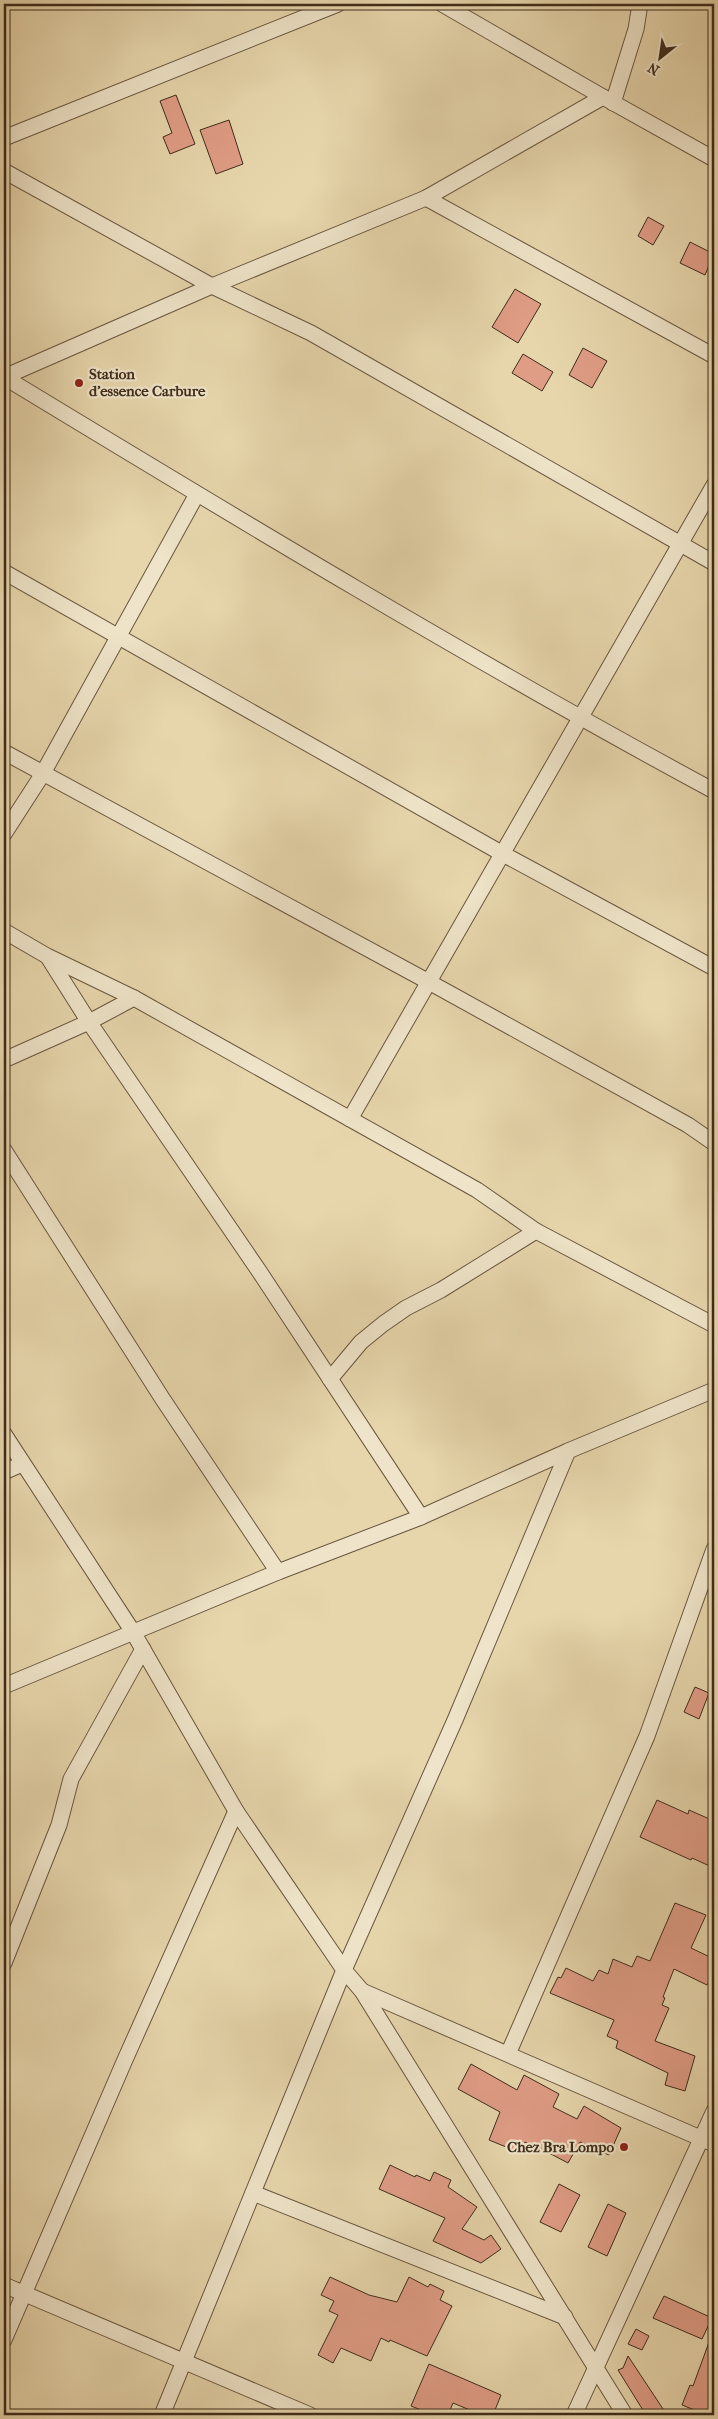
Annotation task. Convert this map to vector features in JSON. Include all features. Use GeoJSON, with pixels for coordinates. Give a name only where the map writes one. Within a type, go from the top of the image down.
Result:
{"type":"FeatureCollection","features":[{"type":"Feature","properties":{"kind":"street"},"geometry":{"type":"LineString","coordinates":[[4,138],[338,4]]}},
{"type":"Feature","properties":{"kind":"street"},"geometry":{"type":"LineString","coordinates":[[442,4],[714,159]]}},
{"type":"Feature","properties":{"kind":"street"},"geometry":{"type":"LineString","coordinates":[[4,377],[212,286],[426,198],[608,100],[636,29],[640,4]]}},
{"type":"Feature","properties":{"kind":"street"},"geometry":{"type":"LineString","coordinates":[[4,171],[212,286],[311,333],[714,563]]}},
{"type":"Feature","properties":{"kind":"street"},"geometry":{"type":"LineString","coordinates":[[426,198],[714,356]]}},
{"type":"Feature","properties":{"kind":"street"},"geometry":{"type":"LineString","coordinates":[[4,377],[197,494],[579,718],[714,790]]}},
{"type":"Feature","properties":{"kind":"street"},"geometry":{"type":"LineString","coordinates":[[350,1119],[714,486]]}},
{"type":"Feature","properties":{"kind":"street"},"geometry":{"type":"LineString","coordinates":[[4,834],[42,775],[197,494]]}},
{"type":"Feature","properties":{"kind":"street"},"geometry":{"type":"LineString","coordinates":[[4,572],[503,854],[714,968]]}},
{"type":"Feature","properties":{"kind":"street"},"geometry":{"type":"LineString","coordinates":[[4,752],[42,775],[429,982],[688,1125],[714,1143]]}},
{"type":"Feature","properties":{"kind":"street"},"geometry":{"type":"LineString","coordinates":[[4,931],[47,956],[134,998],[477,1190],[536,1231],[714,1325]]}},
{"type":"Feature","properties":{"kind":"street"},"geometry":{"type":"LineString","coordinates":[[47,956],[89,1022],[421,1517]]}},
{"type":"Feature","properties":{"kind":"street"},"geometry":{"type":"LineString","coordinates":[[4,1060],[89,1022],[134,998]]}},
{"type":"Feature","properties":{"kind":"street"},"geometry":{"type":"LineString","coordinates":[[4,1150],[162,1398],[278,1572]]}},
{"type":"Feature","properties":{"kind":"street"},"geometry":{"type":"LineString","coordinates":[[330,1379],[361,1342],[383,1324],[406,1308],[441,1290],[536,1231]]}},
{"type":"Feature","properties":{"kind":"street"},"geometry":{"type":"LineString","coordinates":[[4,1686],[278,1572],[421,1517],[568,1451],[714,1390]]}},
{"type":"Feature","properties":{"kind":"street"},"geometry":{"type":"LineString","coordinates":[[4,1434],[133,1632],[236,1811],[344,1970],[362,1991],[466,2162],[566,2317],[625,2415]]}},
{"type":"Feature","properties":{"kind":"street"},"geometry":{"type":"LineString","coordinates":[[162,2415],[344,1970],[455,1720],[568,1451]]}},
{"type":"Feature","properties":{"kind":"street"},"geometry":{"type":"LineString","coordinates":[[4,1472],[22,1464]]}},
{"type":"Feature","properties":{"kind":"street"},"geometry":{"type":"LineString","coordinates":[[508,2054],[647,1736],[714,1549]]}},
{"type":"Feature","properties":{"kind":"street"},"geometry":{"type":"LineString","coordinates":[[4,1963],[59,1824],[71,1779],[143,1650]]}},
{"type":"Feature","properties":{"kind":"street"},"geometry":{"type":"LineString","coordinates":[[4,2340],[124,2062],[236,1811]]}},
{"type":"Feature","properties":{"kind":"street"},"geometry":{"type":"LineString","coordinates":[[362,1991],[708,2142]]}},
{"type":"Feature","properties":{"kind":"street"},"geometry":{"type":"LineString","coordinates":[[574,2415],[708,2142],[714,2110]]}},
{"type":"Feature","properties":{"kind":"street"},"geometry":{"type":"LineString","coordinates":[[253,2193],[566,2317]]}},
{"type":"Feature","properties":{"kind":"street"},"geometry":{"type":"LineString","coordinates":[[4,2285],[310,2415]]}},
{"type":"Feature","properties":{"kind":"building"},"geometry":{"type":"Polygon","coordinates":[[[176,95],[195,144],[170,154],[163,137],[172,133],[160,101],[176,95]]]}},
{"type":"Feature","properties":{"kind":"building"},"geometry":{"type":"Polygon","coordinates":[[[229,120],[243,164],[216,174],[200,130],[229,120]]]}},
{"type":"Feature","properties":{"kind":"building"},"geometry":{"type":"Polygon","coordinates":[[[648,217],[664,226],[653,245],[638,236],[648,217]]]}},
{"type":"Feature","properties":{"kind":"building"},"geometry":{"type":"Polygon","coordinates":[[[690,242],[714,254],[705,275],[680,263],[690,242]]]}},
{"type":"Feature","properties":{"kind":"building"},"geometry":{"type":"Polygon","coordinates":[[[515,289],[541,304],[518,343],[492,327],[515,289]]]}},
{"type":"Feature","properties":{"kind":"building"},"geometry":{"type":"Polygon","coordinates":[[[583,348],[607,361],[592,388],[569,375],[583,348]]]}},
{"type":"Feature","properties":{"kind":"building"},"geometry":{"type":"Polygon","coordinates":[[[523,354],[553,372],[542,391],[512,373],[523,354]]]}},
{"type":"Feature","properties":{"kind":"building"},"geometry":{"type":"Polygon","coordinates":[[[695,1687],[709,1693],[699,1719],[684,1712],[695,1687]]]}},
{"type":"Feature","properties":{"kind":"building"},"geometry":{"type":"Polygon","coordinates":[[[657,1800],[688,1814],[689,1810],[714,1821],[714,1868],[692,1858],[691,1860],[640,1837],[657,1800]]]}},
{"type":"Feature","properties":{"kind":"building"},"geometry":{"type":"Polygon","coordinates":[[[675,1903],[706,1915],[691,1948],[714,1959],[714,1986],[708,1983],[707,1985],[674,1969],[663,1997],[665,1998],[662,2005],[669,2008],[655,2041],[695,2056],[685,2091],[665,2085],[668,2073],[616,2048],[618,2041],[607,2036],[614,2020],[550,1993],[558,1977],[561,1978],[566,1968],[593,1981],[599,1970],[608,1974],[613,1959],[632,1967],[637,1956],[650,1961],[675,1903]]]}},
{"type":"Feature","properties":{"kind":"building"},"geometry":{"type":"Polygon","coordinates":[[[471,2064],[517,2090],[524,2075],[559,2094],[553,2107],[577,2119],[584,2106],[621,2128],[609,2155],[580,2142],[568,2163],[532,2144],[532,2146],[525,2142],[521,2153],[489,2140],[500,2112],[458,2089],[471,2064]]]}},
{"type":"Feature","properties":{"kind":"building"},"geometry":{"type":"Polygon","coordinates":[[[390,2165],[415,2177],[416,2175],[430,2181],[434,2172],[451,2180],[448,2187],[477,2207],[462,2229],[484,2240],[491,2235],[501,2249],[481,2263],[433,2241],[445,2218],[379,2189],[390,2165]]]}},
{"type":"Feature","properties":{"kind":"building"},"geometry":{"type":"Polygon","coordinates":[[[559,2184],[580,2195],[561,2232],[540,2222],[559,2184]]]}},
{"type":"Feature","properties":{"kind":"building"},"geometry":{"type":"Polygon","coordinates":[[[608,2204],[626,2213],[607,2256],[588,2247],[608,2204]]]}},
{"type":"Feature","properties":{"kind":"building"},"geometry":{"type":"Polygon","coordinates":[[[330,2277],[369,2295],[397,2302],[409,2277],[428,2287],[430,2284],[444,2291],[440,2300],[452,2306],[427,2356],[381,2338],[371,2361],[341,2348],[333,2363],[318,2355],[338,2315],[329,2311],[334,2301],[321,2295],[330,2277]]]}},
{"type":"Feature","properties":{"kind":"building"},"geometry":{"type":"Polygon","coordinates":[[[664,2296],[712,2318],[702,2339],[653,2318],[664,2296]]]}},
{"type":"Feature","properties":{"kind":"building"},"geometry":{"type":"Polygon","coordinates":[[[636,2329],[649,2336],[642,2350],[628,2344],[636,2329]]]}},
{"type":"Feature","properties":{"kind":"building"},"geometry":{"type":"Polygon","coordinates":[[[712,2334],[714,2334],[714,2415],[707,2415],[682,2405],[690,2385],[693,2386],[712,2334]]]}},
{"type":"Feature","properties":{"kind":"building"},"geometry":{"type":"Polygon","coordinates":[[[628,2356],[667,2415],[646,2415],[618,2370],[623,2368],[628,2356]]]}},
{"type":"Feature","properties":{"kind":"building"},"geometry":{"type":"Polygon","coordinates":[[[429,2364],[501,2395],[493,2415],[482,2415],[453,2403],[448,2415],[434,2415],[411,2406],[429,2364]]]}},
{"type":"Feature","properties":{"kind":"place","name":"Station d'essence Carbure"},"geometry":{"type":"Point","coordinates":[79,383]}},
{"type":"Feature","properties":{"kind":"place","name":"Chez Bra Lompo"},"geometry":{"type":"Point","coordinates":[624,2147]}}]}
